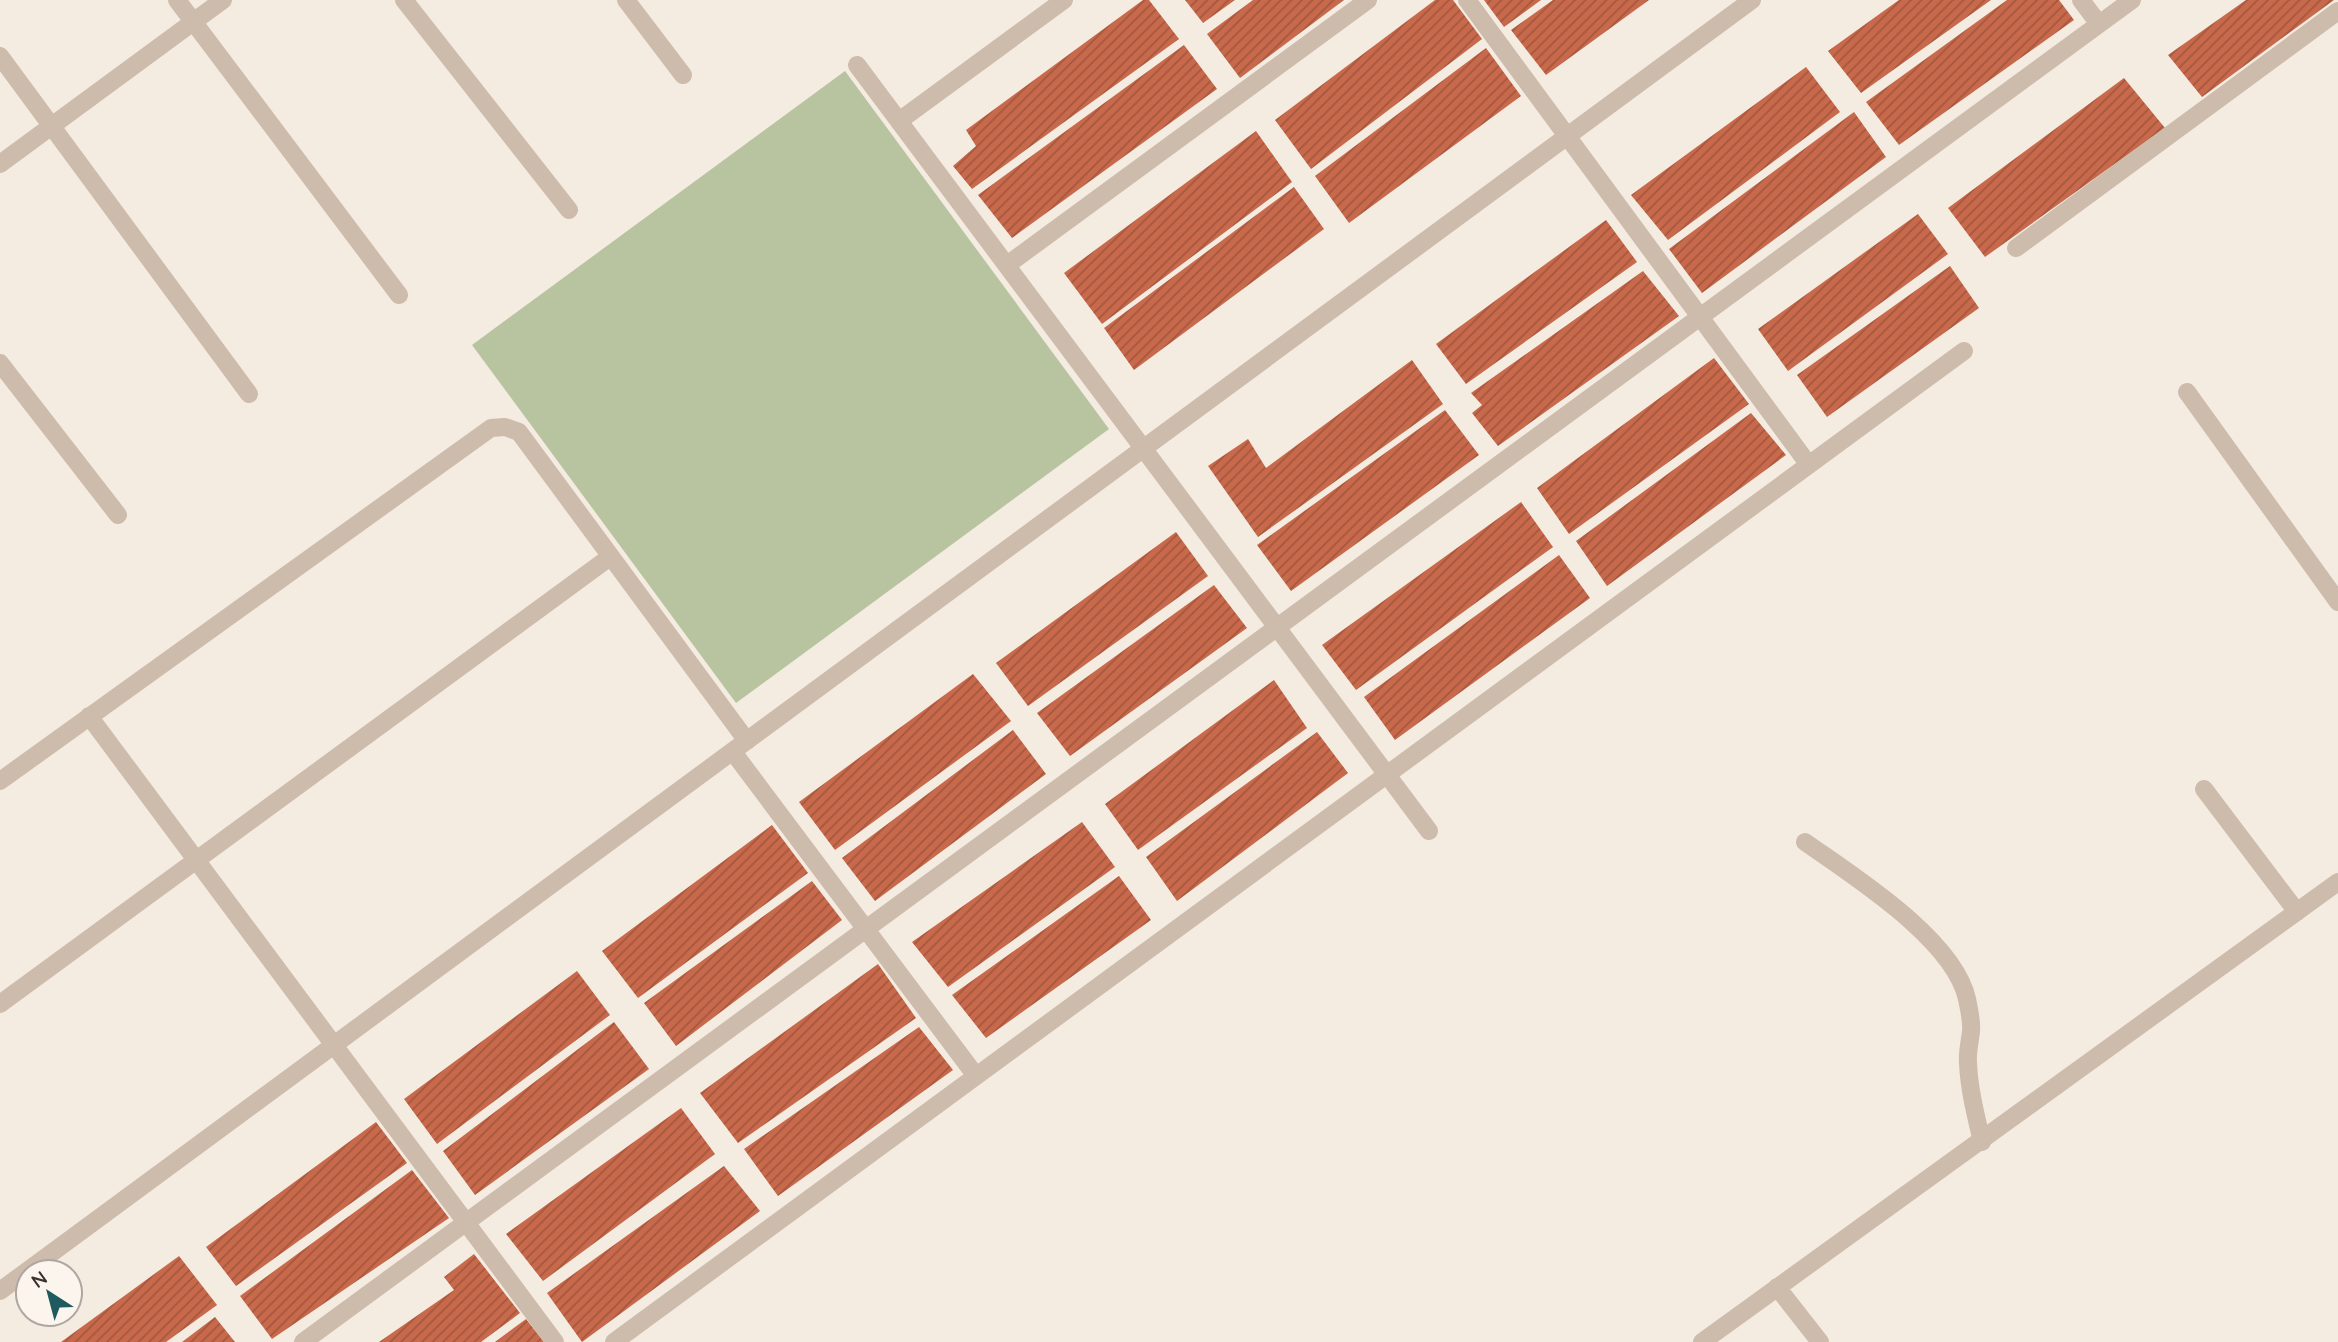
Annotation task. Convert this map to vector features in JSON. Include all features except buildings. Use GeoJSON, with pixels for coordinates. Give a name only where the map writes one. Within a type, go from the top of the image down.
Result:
{"type":"FeatureCollection","features":[{"type":"Feature","properties":{"kind":"street"},"geometry":{"type":"LineString","coordinates":[[177,0],[399,295]]}},
{"type":"Feature","properties":{"kind":"street"},"geometry":{"type":"LineString","coordinates":[[0,164],[223,0]]}},
{"type":"Feature","properties":{"kind":"street"},"geometry":{"type":"LineString","coordinates":[[404,0],[569,210]]}},
{"type":"Feature","properties":{"kind":"street"},"geometry":{"type":"LineString","coordinates":[[626,0],[682,75]]}},
{"type":"Feature","properties":{"kind":"street"},"geometry":{"type":"LineString","coordinates":[[899,121],[1064,0]]}},
{"type":"Feature","properties":{"kind":"street"},"geometry":{"type":"LineString","coordinates":[[1007,265],[1368,0]]}},
{"type":"Feature","properties":{"kind":"street"},"geometry":{"type":"LineString","coordinates":[[1467,0],[1809,465]]}},
{"type":"Feature","properties":{"kind":"street"},"geometry":{"type":"LineString","coordinates":[[0,1291],[1752,0]]}},
{"type":"Feature","properties":{"kind":"street"},"geometry":{"type":"LineString","coordinates":[[2081,0],[2099,24]]}},
{"type":"Feature","properties":{"kind":"street"},"geometry":{"type":"LineString","coordinates":[[303,1342],[2132,0]]}},
{"type":"Feature","properties":{"kind":"street"},"geometry":{"type":"LineString","coordinates":[[2016,248],[2338,11]]}},
{"type":"Feature","properties":{"kind":"street"},"geometry":{"type":"LineString","coordinates":[[0,56],[249,394]]}},
{"type":"Feature","properties":{"kind":"street"},"geometry":{"type":"LineString","coordinates":[[857,65],[1429,831]]}},
{"type":"Feature","properties":{"kind":"street"},"geometry":{"type":"LineString","coordinates":[[614,1342],[1964,351]]}},
{"type":"Feature","properties":{"kind":"street"},"geometry":{"type":"LineString","coordinates":[[0,363],[118,515]]}},
{"type":"Feature","properties":{"kind":"street"},"geometry":{"type":"LineString","coordinates":[[2187,392],[2338,603]]}},
{"type":"Feature","properties":{"kind":"street"},"geometry":{"type":"LineString","coordinates":[[0,781],[491,428],[505,427],[519,432],[610,556],[866,929],[976,1076]]}},
{"type":"Feature","properties":{"kind":"street"},"geometry":{"type":"LineString","coordinates":[[0,1004],[610,556]]}},
{"type":"Feature","properties":{"kind":"street"},"geometry":{"type":"LineString","coordinates":[[89,716],[555,1342]]}},
{"type":"Feature","properties":{"kind":"street"},"geometry":{"type":"LineString","coordinates":[[2204,789],[2297,912]]}},
{"type":"Feature","properties":{"kind":"street"},"geometry":{"type":"LineString","coordinates":[[1805,842],[1882,897],[1937,947],[1954,969],[1966,996],[1972,1027],[1968,1061],[1972,1099],[1982,1142]]}},
{"type":"Feature","properties":{"kind":"street"},"geometry":{"type":"LineString","coordinates":[[1702,1342],[2338,882]]}},
{"type":"Feature","properties":{"kind":"street"},"geometry":{"type":"LineString","coordinates":[[1777,1287],[1820,1342]]}},
{"type":"Feature","properties":{"kind":"green space"},"geometry":{"type":"Polygon","coordinates":[[[845,71],[1109,429],[736,703],[472,345],[845,71]]]}}]}
